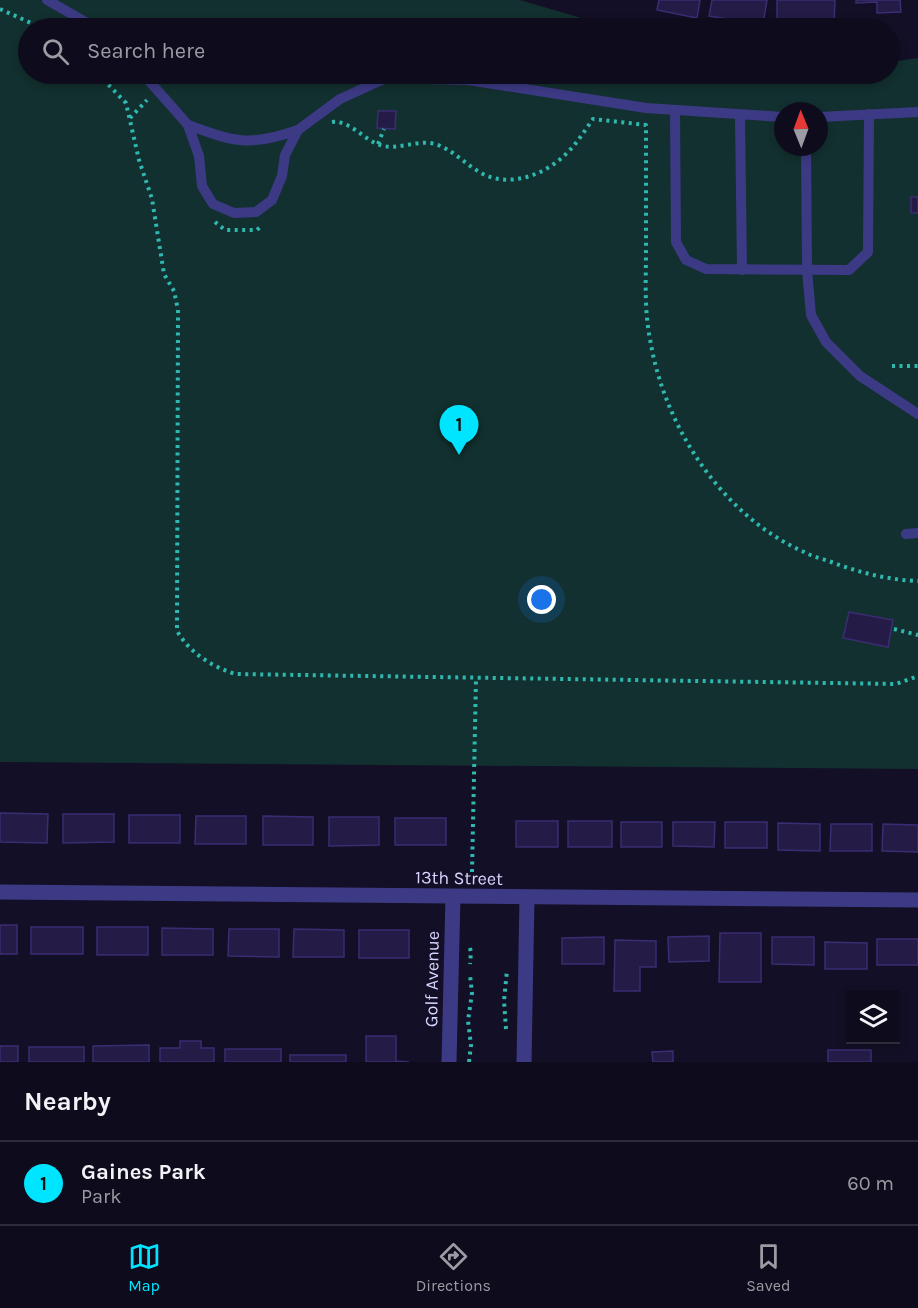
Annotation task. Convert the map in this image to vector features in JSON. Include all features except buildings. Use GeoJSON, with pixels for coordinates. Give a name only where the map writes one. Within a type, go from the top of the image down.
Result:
{"type":"FeatureCollection","features":[{"type":"Feature","properties":{"kind":"street","name":"13th Street"},"geometry":{"type":"LineString","coordinates":[[0,892],[918,900]]}},
{"type":"Feature","properties":{"kind":"street","name":"Golf Avenue"},"geometry":{"type":"LineString","coordinates":[[449,1062],[453,897]]}},
{"type":"Feature","properties":{"kind":"street"},"geometry":{"type":"LineString","coordinates":[[524,1062],[526,898]]}},
{"type":"Feature","properties":{"kind":"lane"},"geometry":{"type":"LineString","coordinates":[[46,0],[78,18]]}},
{"type":"Feature","properties":{"kind":"lane"},"geometry":{"type":"LineString","coordinates":[[152,84],[188,125],[199,156],[202,186],[213,204],[234,213],[256,212],[272,200],[282,176],[285,155],[298,130]]}},
{"type":"Feature","properties":{"kind":"lane"},"geometry":{"type":"LineString","coordinates":[[188,125],[223,138],[244,141],[266,140],[298,130],[340,99],[373,84]]}},
{"type":"Feature","properties":{"kind":"lane"},"geometry":{"type":"LineString","coordinates":[[493,84],[646,108],[774,117]]}},
{"type":"Feature","properties":{"kind":"lane"},"geometry":{"type":"LineString","coordinates":[[675,110],[676,242],[686,260],[696,265],[706,269],[742,270],[849,270],[868,252],[869,114]]}},
{"type":"Feature","properties":{"kind":"lane"},"geometry":{"type":"LineString","coordinates":[[828,116],[918,112]]}},
{"type":"Feature","properties":{"kind":"lane"},"geometry":{"type":"LineString","coordinates":[[740,115],[742,270]]}},
{"type":"Feature","properties":{"kind":"lane"},"geometry":{"type":"LineString","coordinates":[[806,156],[807,270],[811,315],[826,342],[860,376],[918,414]]}},
{"type":"Feature","properties":{"kind":"lane"},"geometry":{"type":"LineString","coordinates":[[906,534],[918,534]]}},
{"type":"Feature","properties":{"kind":"path"},"geometry":{"type":"LineString","coordinates":[[0,9],[20,18]]}},
{"type":"Feature","properties":{"kind":"path"},"geometry":{"type":"LineString","coordinates":[[108,84],[126,103],[139,160],[152,199],[164,274],[174,291],[178,310],[177,631],[182,640],[203,659],[217,668],[235,674],[896,684],[918,675]]}},
{"type":"Feature","properties":{"kind":"path"},"geometry":{"type":"LineString","coordinates":[[129,118],[148,99],[155,107]]}},
{"type":"Feature","properties":{"kind":"path"},"geometry":{"type":"LineString","coordinates":[[324,126],[341,121],[378,144],[391,147],[431,143],[447,148],[484,174],[497,179],[510,180],[540,172],[567,154],[593,119],[646,125],[646,300],[649,338],[666,399],[687,443],[740,509],[795,547],[856,572],[918,581]]}},
{"type":"Feature","properties":{"kind":"path"},"geometry":{"type":"LineString","coordinates":[[378,144],[384,129]]}},
{"type":"Feature","properties":{"kind":"path"},"geometry":{"type":"LineString","coordinates":[[208,216],[225,230],[257,230],[264,224]]}},
{"type":"Feature","properties":{"kind":"path"},"geometry":{"type":"LineString","coordinates":[[892,366],[918,366]]}},
{"type":"Feature","properties":{"kind":"path"},"geometry":{"type":"LineString","coordinates":[[894,629],[918,635]]}},
{"type":"Feature","properties":{"kind":"path"},"geometry":{"type":"LineString","coordinates":[[472,872],[476,677]]}},
{"type":"Feature","properties":{"kind":"green space"},"geometry":{"type":"Polygon","coordinates":[[[0,0],[520,0],[581,18],[18,18],[18,84],[900,84],[900,61],[918,58],[918,769],[0,762],[0,0]]]}},
{"type":"Feature","properties":{"kind":"place","name":"Gaines Park"},"geometry":{"type":"Point","coordinates":[459,455]}}]}
